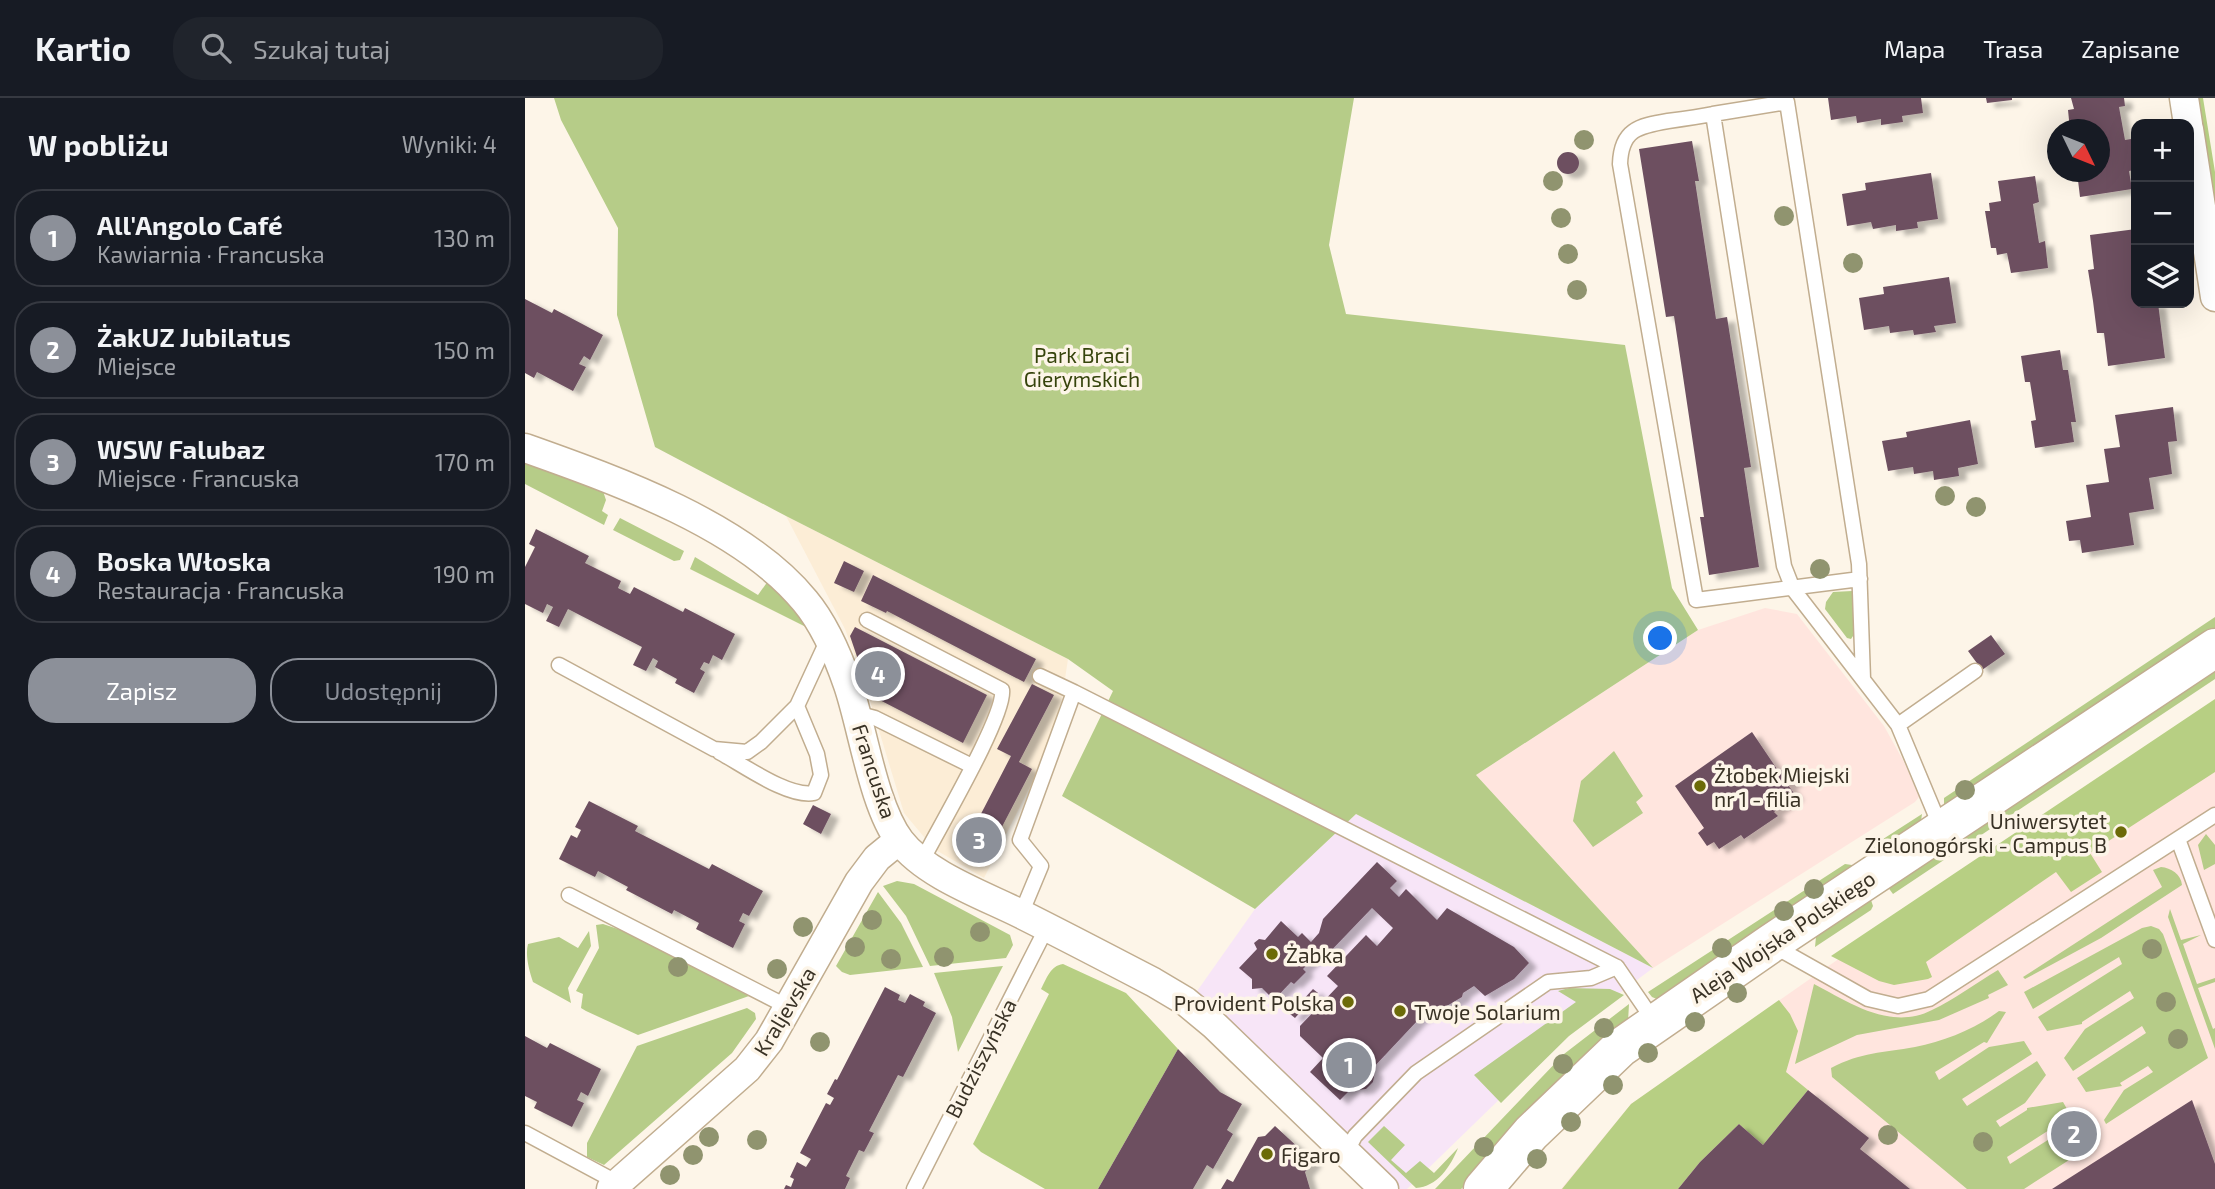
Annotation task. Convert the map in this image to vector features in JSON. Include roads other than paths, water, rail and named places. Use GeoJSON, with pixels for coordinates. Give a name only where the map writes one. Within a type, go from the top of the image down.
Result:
{"type":"FeatureCollection","features":[{"type":"Feature","properties":{"kind":"main road","name":"Aleja Wojska Polskiego"},"geometry":{"type":"LineString","coordinates":[[1483,1189],[1531,1133],[1620,1048],[1655,1022],[2215,648]]}},
{"type":"Feature","properties":{"kind":"street"},"geometry":{"type":"LineString","coordinates":[[2184,98],[2187,119]]}},
{"type":"Feature","properties":{"kind":"street"},"geometry":{"type":"LineString","coordinates":[[2194,165],[2215,298]]}},
{"type":"Feature","properties":{"kind":"street","name":"Francuska"},"geometry":{"type":"LineString","coordinates":[[525,447],[622,483],[745,547],[776,571],[806,601],[829,637],[848,686],[880,798],[899,840],[934,870],[1185,1001],[1215,1025],[1384,1189]]}},
{"type":"Feature","properties":{"kind":"street","name":"Kraljevska"},"geometry":{"type":"LineString","coordinates":[[615,1186],[747,1069],[769,1041],[859,882],[877,858],[899,840]]}},
{"type":"Feature","properties":{"kind":"lane"},"geometry":{"type":"LineString","coordinates":[[1860,579],[1696,600],[1621,164],[1621,149],[1629,135],[1641,125],[1787,102],[1860,579],[1863,679]]}},
{"type":"Feature","properties":{"kind":"lane"},"geometry":{"type":"LineString","coordinates":[[1713,114],[1784,566],[1793,589],[1898,725],[1942,829]]}},
{"type":"Feature","properties":{"kind":"lane"},"geometry":{"type":"LineString","coordinates":[[867,620],[1002,690],[1000,705],[972,766],[922,861]]}},
{"type":"Feature","properties":{"kind":"lane"},"geometry":{"type":"LineString","coordinates":[[714,749],[747,751],[761,742],[797,706],[829,637]]}},
{"type":"Feature","properties":{"kind":"lane"},"geometry":{"type":"LineString","coordinates":[[559,665],[791,791],[814,793],[821,775],[817,754],[797,706]]}},
{"type":"Feature","properties":{"kind":"lane"},"geometry":{"type":"LineString","coordinates":[[1898,725],[1975,671]]}},
{"type":"Feature","properties":{"kind":"lane"},"geometry":{"type":"LineString","coordinates":[[1040,676],[1617,967],[1655,1022]]}},
{"type":"Feature","properties":{"kind":"lane"},"geometry":{"type":"LineString","coordinates":[[1021,914],[1041,866],[1020,840],[1074,692]]}},
{"type":"Feature","properties":{"kind":"lane"},"geometry":{"type":"LineString","coordinates":[[856,713],[875,718],[972,766]]}},
{"type":"Feature","properties":{"kind":"lane"},"geometry":{"type":"LineString","coordinates":[[1770,944],[1868,999],[1898,1006],[1929,999],[2215,815]]}},
{"type":"Feature","properties":{"kind":"lane"},"geometry":{"type":"LineString","coordinates":[[2178,839],[2215,940]]}},
{"type":"Feature","properties":{"kind":"lane"},"geometry":{"type":"LineString","coordinates":[[569,895],[788,1007]]}},
{"type":"Feature","properties":{"kind":"lane","name":"Budziszyńska"},"geometry":{"type":"LineString","coordinates":[[914,1189],[1047,927]]}},
{"type":"Feature","properties":{"kind":"lane"},"geometry":{"type":"LineString","coordinates":[[1346,1153],[1355,1136],[1416,1073],[1537,989],[1548,982],[1591,978],[1617,967]]}},
{"type":"Feature","properties":{"kind":"lane"},"geometry":{"type":"LineString","coordinates":[[525,1133],[615,1186]]}},
{"type":"Feature","properties":{"kind":"place","name":"Boska Włoska"},"geometry":{"type":"Point","coordinates":[878,674]}},
{"type":"Feature","properties":{"kind":"place","name":"Żłobek Miejski nr 1 - filia"},"geometry":{"type":"Point","coordinates":[1700,786]}},
{"type":"Feature","properties":{"kind":"place","name":"Uniwersytet Zielonogórski - Campus B"},"geometry":{"type":"Point","coordinates":[2121,832]}},
{"type":"Feature","properties":{"kind":"place","name":"WSW Falubaz"},"geometry":{"type":"Point","coordinates":[979,840]}},
{"type":"Feature","properties":{"kind":"place","name":"Żabka"},"geometry":{"type":"Point","coordinates":[1272,954]}},
{"type":"Feature","properties":{"kind":"place","name":"Provident Polska"},"geometry":{"type":"Point","coordinates":[1348,1002]}},
{"type":"Feature","properties":{"kind":"place","name":"Twoje Solarium"},"geometry":{"type":"Point","coordinates":[1400,1011]}},
{"type":"Feature","properties":{"kind":"place","name":"All'Angolo Café"},"geometry":{"type":"Point","coordinates":[1349,1065]}},
{"type":"Feature","properties":{"kind":"place","name":"ŻakUZ Jubilatus"},"geometry":{"type":"Point","coordinates":[2074,1134]}},
{"type":"Feature","properties":{"kind":"place","name":"Figaro"},"geometry":{"type":"Point","coordinates":[1267,1154]}},
{"type":"Feature","properties":{"kind":"park label","name":"Park Braci Gierymskich"},"geometry":{"type":"Point","coordinates":[1082,366]}}]}
